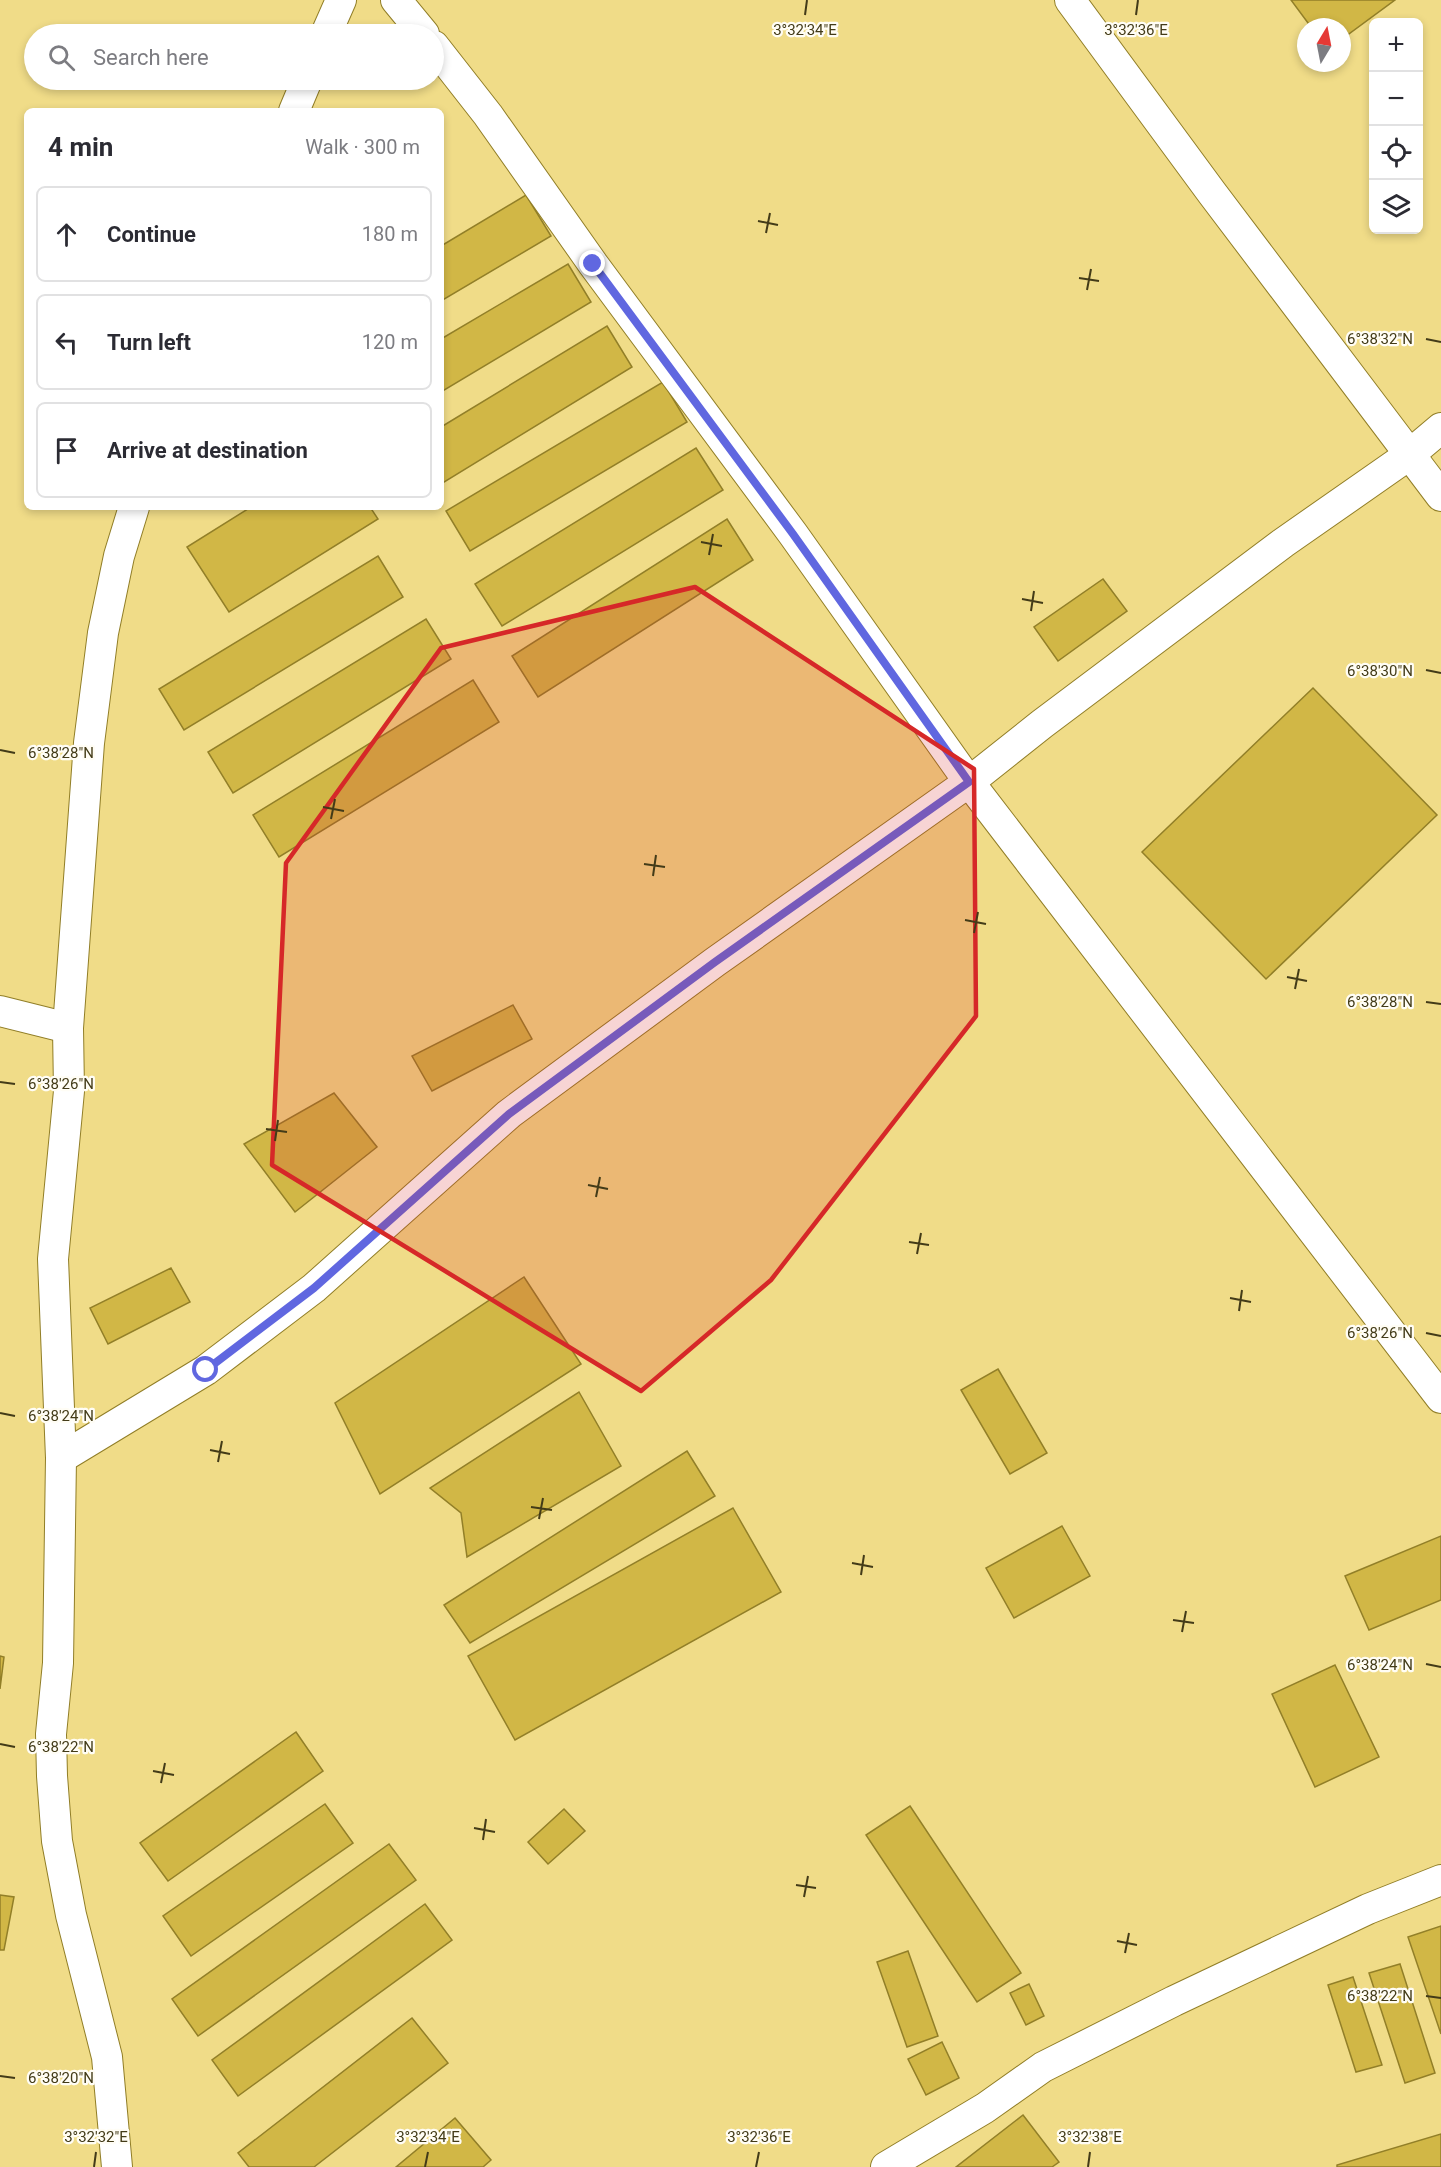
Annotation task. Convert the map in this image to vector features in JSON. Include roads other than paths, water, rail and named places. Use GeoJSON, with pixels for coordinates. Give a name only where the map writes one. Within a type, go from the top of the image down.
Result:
{"type":"FeatureCollection","features":[{"type":"Feature","properties":{"kind":"street"},"geometry":{"type":"LineString","coordinates":[[330,24],[341,0]]}},
{"type":"Feature","properties":{"kind":"street"},"geometry":{"type":"LineString","coordinates":[[396,0],[416,24]]}},
{"type":"Feature","properties":{"kind":"street"},"geometry":{"type":"LineString","coordinates":[[1070,0],[1441,496]]}},
{"type":"Feature","properties":{"kind":"street"},"geometry":{"type":"LineString","coordinates":[[444,59],[488,115],[593,264],[793,534],[969,782],[1441,1398]]}},
{"type":"Feature","properties":{"kind":"street"},"geometry":{"type":"LineString","coordinates":[[295,108],[303,90]]}},
{"type":"Feature","properties":{"kind":"street"},"geometry":{"type":"LineString","coordinates":[[61,1458],[206,1370],[314,1288],[509,1114],[715,962],[969,782],[1042,724],[1274,550],[1409,455],[1441,429]]}},
{"type":"Feature","properties":{"kind":"street"},"geometry":{"type":"LineString","coordinates":[[117,2167],[107,2057],[71,1915],[57,1841],[51,1734],[58,1663],[61,1458],[53,1260],[69,1091],[68,1028],[89,743],[104,633],[119,556],[133,510]]}},
{"type":"Feature","properties":{"kind":"street"},"geometry":{"type":"LineString","coordinates":[[0,1011],[68,1028]]}},
{"type":"Feature","properties":{"kind":"street"},"geometry":{"type":"LineString","coordinates":[[886,2167],[985,2108],[1043,2067],[1174,2001],[1368,1909],[1441,1880]]}}]}
